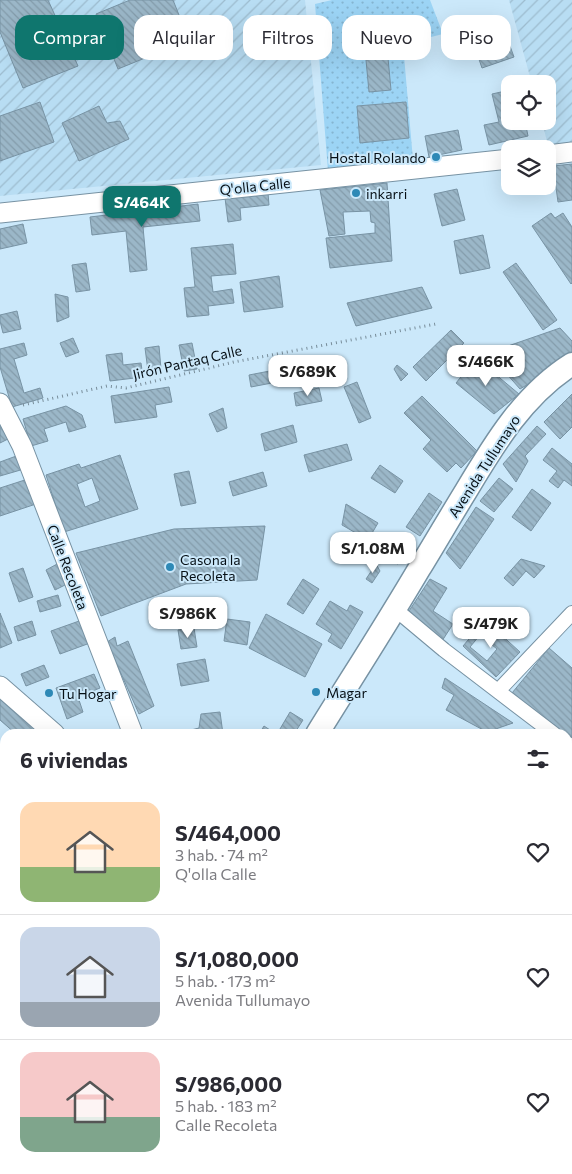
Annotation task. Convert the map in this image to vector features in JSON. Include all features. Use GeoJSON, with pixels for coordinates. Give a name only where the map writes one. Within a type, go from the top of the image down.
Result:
{"type":"FeatureCollection","features":[{"type":"Feature","properties":{"kind":"street"},"geometry":{"type":"LineString","coordinates":[[556,154],[572,152]]}},
{"type":"Feature","properties":{"kind":"street","name":"Q'olla Calle"},"geometry":{"type":"LineString","coordinates":[[0,213],[501,160]]}},
{"type":"Feature","properties":{"kind":"street","name":"Avenida Tullumayo"},"geometry":{"type":"LineString","coordinates":[[320,729],[396,608],[486,457],[511,421],[537,391],[572,364]]}},
{"type":"Feature","properties":{"kind":"street","name":"Calle Recoleta"},"geometry":{"type":"LineString","coordinates":[[1,407],[22,446],[130,729]]}},
{"type":"Feature","properties":{"kind":"street"},"geometry":{"type":"LineString","coordinates":[[396,608],[444,650],[547,729]]}},
{"type":"Feature","properties":{"kind":"street"},"geometry":{"type":"LineString","coordinates":[[498,691],[572,613]]}},
{"type":"Feature","properties":{"kind":"street"},"geometry":{"type":"LineString","coordinates":[[0,686],[49,729]]}},
{"type":"Feature","properties":{"kind":"path","name":"Jirón Pantaq Calle"},"geometry":{"type":"LineString","coordinates":[[1,407],[107,386],[126,388],[234,362],[436,324]]}},
{"type":"Feature","properties":{"kind":"shaded area"},"geometry":{"type":"Polygon","coordinates":[[[0,0],[305,0],[306,15],[243,15],[243,60],[311,60],[321,165],[0,196],[0,0]]]}},
{"type":"Feature","properties":{"kind":"shaded area"},"geometry":{"type":"Polygon","coordinates":[[[332,0],[430,0],[441,29],[441,34],[431,37],[431,15],[342,15],[342,60],[404,60],[413,160],[328,171],[319,60],[332,60],[332,15],[316,15],[315,4],[332,0]],[[406,102],[357,106],[360,142],[409,138],[406,102]]]}},
{"type":"Feature","properties":{"kind":"shaded area"},"geometry":{"type":"Polygon","coordinates":[[[509,0],[572,0],[572,143],[556,145],[556,140],[547,140],[544,130],[556,130],[556,75],[530,75],[509,0]]]}},
{"type":"Feature","properties":{"kind":"building"},"geometry":{"type":"Polygon","coordinates":[[[0,0],[48,0],[55,15],[15,15],[15,60],[75,60],[78,66],[23,88],[0,32],[0,0]]]}},
{"type":"Feature","properties":{"kind":"building"},"geometry":{"type":"Polygon","coordinates":[[[130,0],[173,0],[179,15],[134,15],[134,60],[140,60],[118,69],[114,60],[124,60],[124,15],[96,14],[130,0]]]}},
{"type":"Feature","properties":{"kind":"building"},"geometry":{"type":"Polygon","coordinates":[[[366,60],[388,60],[391,90],[369,92],[366,60]]]}},
{"type":"Feature","properties":{"kind":"building"},"geometry":{"type":"Polygon","coordinates":[[[479,60],[505,60],[482,68],[479,60]]]}},
{"type":"Feature","properties":{"kind":"building"},"geometry":{"type":"Polygon","coordinates":[[[501,92],[501,130],[527,130],[528,136],[501,140],[501,142],[489,145],[484,125],[499,122],[492,94],[501,92]]]}},
{"type":"Feature","properties":{"kind":"building"},"geometry":{"type":"Polygon","coordinates":[[[40,102],[54,142],[0,161],[0,116],[40,102]]]}},
{"type":"Feature","properties":{"kind":"building"},"geometry":{"type":"Polygon","coordinates":[[[406,102],[409,138],[360,143],[357,106],[406,102]]]}},
{"type":"Feature","properties":{"kind":"building"},"geometry":{"type":"Polygon","coordinates":[[[99,106],[107,123],[120,121],[129,139],[79,161],[62,123],[99,106]]]}},
{"type":"Feature","properties":{"kind":"building"},"geometry":{"type":"Polygon","coordinates":[[[458,130],[462,150],[429,157],[425,136],[458,130]]]}},
{"type":"Feature","properties":{"kind":"building"},"geometry":{"type":"Polygon","coordinates":[[[572,164],[572,200],[558,202],[556,166],[572,164]]]}},
{"type":"Feature","properties":{"kind":"building"},"geometry":{"type":"Polygon","coordinates":[[[387,183],[392,261],[330,268],[326,238],[375,233],[375,223],[371,222],[370,211],[343,212],[345,234],[329,236],[320,190],[387,183]]]}},
{"type":"Feature","properties":{"kind":"building"},"geometry":{"type":"Polygon","coordinates":[[[457,189],[465,220],[442,226],[434,194],[457,189]]]}},
{"type":"Feature","properties":{"kind":"building"},"geometry":{"type":"Polygon","coordinates":[[[268,193],[269,205],[240,208],[241,220],[228,222],[225,198],[268,193]]]}},
{"type":"Feature","properties":{"kind":"building"},"geometry":{"type":"Polygon","coordinates":[[[198,204],[200,221],[143,227],[147,270],[130,272],[126,231],[92,235],[90,217],[198,204]]]}},
{"type":"Feature","properties":{"kind":"building"},"geometry":{"type":"Polygon","coordinates":[[[551,213],[555,218],[563,213],[572,227],[571,284],[532,226],[551,213]]]}},
{"type":"Feature","properties":{"kind":"building"},"geometry":{"type":"Polygon","coordinates":[[[23,224],[27,243],[0,249],[0,229],[23,224]]]}},
{"type":"Feature","properties":{"kind":"building"},"geometry":{"type":"Polygon","coordinates":[[[483,235],[490,268],[460,274],[454,241],[483,235]]]}},
{"type":"Feature","properties":{"kind":"building"},"geometry":{"type":"Polygon","coordinates":[[[233,244],[236,274],[211,276],[213,292],[232,289],[234,303],[208,306],[209,315],[187,317],[184,288],[195,287],[191,248],[233,244]]]}},
{"type":"Feature","properties":{"kind":"building"},"geometry":{"type":"Polygon","coordinates":[[[86,263],[90,290],[76,292],[72,265],[86,263]]]}},
{"type":"Feature","properties":{"kind":"building"},"geometry":{"type":"Polygon","coordinates":[[[516,263],[557,320],[543,330],[503,272],[516,263]]]}},
{"type":"Feature","properties":{"kind":"building"},"geometry":{"type":"Polygon","coordinates":[[[279,276],[283,307],[244,312],[240,282],[279,276]]]}},
{"type":"Feature","properties":{"kind":"building"},"geometry":{"type":"Polygon","coordinates":[[[422,287],[432,308],[356,326],[347,303],[422,287]]]}},
{"type":"Feature","properties":{"kind":"building"},"geometry":{"type":"Polygon","coordinates":[[[55,294],[68,297],[69,317],[57,322],[55,294]]]}},
{"type":"Feature","properties":{"kind":"building"},"geometry":{"type":"Polygon","coordinates":[[[17,311],[21,329],[3,333],[0,315],[17,311]]]}},
{"type":"Feature","properties":{"kind":"building"},"geometry":{"type":"Polygon","coordinates":[[[560,328],[572,341],[572,358],[520,389],[498,364],[508,346],[560,328]]]}},
{"type":"Feature","properties":{"kind":"building"},"geometry":{"type":"Polygon","coordinates":[[[451,330],[464,343],[426,381],[413,367],[451,330]]]}},
{"type":"Feature","properties":{"kind":"building"},"geometry":{"type":"Polygon","coordinates":[[[73,338],[79,352],[66,357],[60,343],[73,338]]]}},
{"type":"Feature","properties":{"kind":"building"},"geometry":{"type":"Polygon","coordinates":[[[24,343],[27,355],[14,359],[24,393],[40,388],[43,398],[12,407],[0,367],[0,349],[24,343]]]}},
{"type":"Feature","properties":{"kind":"building"},"geometry":{"type":"Polygon","coordinates":[[[192,343],[197,369],[184,371],[179,345],[192,343]]]}},
{"type":"Feature","properties":{"kind":"building"},"geometry":{"type":"Polygon","coordinates":[[[159,346],[161,369],[148,371],[145,348],[159,346]]]}},
{"type":"Feature","properties":{"kind":"building"},"geometry":{"type":"Polygon","coordinates":[[[122,353],[123,365],[141,363],[143,377],[110,381],[106,355],[122,353]]]}},
{"type":"Feature","properties":{"kind":"building"},"geometry":{"type":"Polygon","coordinates":[[[314,358],[317,371],[291,376],[288,363],[314,358]]]}},
{"type":"Feature","properties":{"kind":"building"},"geometry":{"type":"Polygon","coordinates":[[[476,358],[519,394],[494,414],[456,383],[476,358]]]}},
{"type":"Feature","properties":{"kind":"building"},"geometry":{"type":"Polygon","coordinates":[[[397,365],[408,374],[401,381],[394,369],[397,365]]]}},
{"type":"Feature","properties":{"kind":"building"},"geometry":{"type":"Polygon","coordinates":[[[275,370],[277,382],[251,387],[249,375],[275,370]]]}},
{"type":"Feature","properties":{"kind":"building"},"geometry":{"type":"Polygon","coordinates":[[[357,382],[371,418],[359,423],[344,387],[357,382]]]}},
{"type":"Feature","properties":{"kind":"building"},"geometry":{"type":"Polygon","coordinates":[[[169,387],[172,402],[155,405],[157,417],[115,423],[111,396],[169,387]]]}},
{"type":"Feature","properties":{"kind":"building"},"geometry":{"type":"Polygon","coordinates":[[[319,388],[322,401],[296,406],[294,393],[319,388]]]}},
{"type":"Feature","properties":{"kind":"building"},"geometry":{"type":"Polygon","coordinates":[[[572,394],[572,427],[560,439],[544,422],[572,394]]]}},
{"type":"Feature","properties":{"kind":"building"},"geometry":{"type":"Polygon","coordinates":[[[422,396],[477,451],[461,468],[456,463],[447,472],[423,449],[431,440],[404,413],[422,396]]]}},
{"type":"Feature","properties":{"kind":"building"},"geometry":{"type":"Polygon","coordinates":[[[66,406],[82,415],[86,427],[69,432],[66,422],[44,429],[48,441],[31,446],[23,419],[66,406]]]}},
{"type":"Feature","properties":{"kind":"building"},"geometry":{"type":"Polygon","coordinates":[[[223,408],[227,428],[217,432],[209,414],[223,408]]]}},
{"type":"Feature","properties":{"kind":"building"},"geometry":{"type":"Polygon","coordinates":[[[0,421],[8,439],[0,443],[0,421]]]}},
{"type":"Feature","properties":{"kind":"building"},"geometry":{"type":"Polygon","coordinates":[[[293,425],[297,442],[265,451],[261,434],[293,425]]]}},
{"type":"Feature","properties":{"kind":"building"},"geometry":{"type":"Polygon","coordinates":[[[537,426],[546,434],[525,456],[528,461],[516,482],[503,464],[537,426]]]}},
{"type":"Feature","properties":{"kind":"building"},"geometry":{"type":"Polygon","coordinates":[[[347,444],[352,460],[309,472],[304,455],[347,444]]]}},
{"type":"Feature","properties":{"kind":"building"},"geometry":{"type":"Polygon","coordinates":[[[552,448],[572,464],[572,486],[564,480],[558,488],[549,481],[557,471],[543,460],[552,448]]]}},
{"type":"Feature","properties":{"kind":"building"},"geometry":{"type":"Polygon","coordinates":[[[19,455],[24,469],[0,476],[0,462],[19,455]]]}},
{"type":"Feature","properties":{"kind":"building"},"geometry":{"type":"Polygon","coordinates":[[[120,455],[138,509],[64,532],[46,475],[79,464],[81,468],[120,455]],[[92,478],[77,484],[85,507],[100,501],[92,478]]]}},
{"type":"Feature","properties":{"kind":"building"},"geometry":{"type":"Polygon","coordinates":[[[380,465],[403,481],[395,493],[371,478],[380,465]]]}},
{"type":"Feature","properties":{"kind":"building"},"geometry":{"type":"Polygon","coordinates":[[[189,471],[196,503],[181,506],[174,474],[189,471]]]}},
{"type":"Feature","properties":{"kind":"building"},"geometry":{"type":"Polygon","coordinates":[[[263,472],[267,486],[233,496],[229,482],[263,472]]]}},
{"type":"Feature","properties":{"kind":"building"},"geometry":{"type":"Polygon","coordinates":[[[31,478],[39,503],[0,516],[0,488],[31,478]]]}},
{"type":"Feature","properties":{"kind":"building"},"geometry":{"type":"Polygon","coordinates":[[[499,478],[513,489],[494,512],[480,501],[499,478]]]}},
{"type":"Feature","properties":{"kind":"building"},"geometry":{"type":"Polygon","coordinates":[[[532,489],[551,503],[531,531],[512,517],[532,489]]]}},
{"type":"Feature","properties":{"kind":"building"},"geometry":{"type":"Polygon","coordinates":[[[429,493],[442,502],[420,536],[406,527],[429,493]]]}},
{"type":"Feature","properties":{"kind":"building"},"geometry":{"type":"Polygon","coordinates":[[[346,504],[378,523],[368,540],[342,525],[346,504]]]}},
{"type":"Feature","properties":{"kind":"building"},"geometry":{"type":"Polygon","coordinates":[[[476,507],[494,519],[460,569],[446,553],[476,507]]]}},
{"type":"Feature","properties":{"kind":"building","name":"Casona la Recoleta"},"geometry":{"type":"Polygon","coordinates":[[[265,526],[257,580],[186,584],[101,616],[76,553],[174,529],[265,526]]]}},
{"type":"Feature","properties":{"kind":"building"},"geometry":{"type":"Polygon","coordinates":[[[404,535],[411,539],[398,564],[390,560],[404,535]]]}},
{"type":"Feature","properties":{"kind":"building"},"geometry":{"type":"Polygon","coordinates":[[[521,559],[545,566],[534,578],[526,571],[513,586],[504,578],[521,559]]]}},
{"type":"Feature","properties":{"kind":"building"},"geometry":{"type":"Polygon","coordinates":[[[59,563],[69,583],[55,590],[46,570],[59,563]]]}},
{"type":"Feature","properties":{"kind":"building"},"geometry":{"type":"Polygon","coordinates":[[[376,564],[380,571],[372,583],[366,579],[376,564]]]}},
{"type":"Feature","properties":{"kind":"building"},"geometry":{"type":"Polygon","coordinates":[[[23,568],[33,597],[19,602],[9,573],[23,568]]]}},
{"type":"Feature","properties":{"kind":"building"},"geometry":{"type":"Polygon","coordinates":[[[303,579],[319,589],[303,614],[287,604],[303,579]]]}},
{"type":"Feature","properties":{"kind":"building"},"geometry":{"type":"Polygon","coordinates":[[[430,579],[447,588],[433,611],[453,624],[442,641],[409,611],[430,579]]]}},
{"type":"Feature","properties":{"kind":"building"},"geometry":{"type":"Polygon","coordinates":[[[58,595],[61,606],[40,612],[37,601],[58,595]]]}},
{"type":"Feature","properties":{"kind":"building"},"geometry":{"type":"Polygon","coordinates":[[[330,601],[347,611],[350,605],[363,612],[341,649],[328,641],[332,634],[316,624],[330,601]]]}},
{"type":"Feature","properties":{"kind":"building"},"geometry":{"type":"Polygon","coordinates":[[[0,613],[12,643],[0,648],[0,613]]]}},
{"type":"Feature","properties":{"kind":"building"},"geometry":{"type":"Polygon","coordinates":[[[266,614],[322,644],[305,677],[249,648],[266,614]]]}},
{"type":"Feature","properties":{"kind":"building"},"geometry":{"type":"Polygon","coordinates":[[[227,619],[250,622],[247,645],[224,641],[227,619]]]}},
{"type":"Feature","properties":{"kind":"building"},"geometry":{"type":"Polygon","coordinates":[[[82,620],[90,643],[60,654],[51,631],[82,620]]]}},
{"type":"Feature","properties":{"kind":"building"},"geometry":{"type":"Polygon","coordinates":[[[485,620],[520,652],[496,677],[463,646],[485,620]],[[480,635],[470,647],[487,661],[497,649],[480,635]]]}},
{"type":"Feature","properties":{"kind":"building"},"geometry":{"type":"Polygon","coordinates":[[[32,621],[36,635],[18,641],[14,627],[32,621]]]}},
{"type":"Feature","properties":{"kind":"building"},"geometry":{"type":"Polygon","coordinates":[[[194,628],[197,647],[181,649],[178,630],[194,628]]]}},
{"type":"Feature","properties":{"kind":"building"},"geometry":{"type":"Polygon","coordinates":[[[115,637],[117,646],[128,641],[154,706],[139,714],[107,642],[115,637]]]}},
{"type":"Feature","properties":{"kind":"building"},"geometry":{"type":"Polygon","coordinates":[[[549,648],[572,668],[572,729],[559,729],[512,693],[549,648]]]}},
{"type":"Feature","properties":{"kind":"building"},"geometry":{"type":"Polygon","coordinates":[[[205,659],[209,681],[181,686],[177,664],[205,659]]]}},
{"type":"Feature","properties":{"kind":"building"},"geometry":{"type":"Polygon","coordinates":[[[44,665],[49,677],[26,686],[21,674],[44,665]]]}},
{"type":"Feature","properties":{"kind":"building"},"geometry":{"type":"Polygon","coordinates":[[[94,674],[100,688],[78,697],[83,712],[67,719],[56,688],[94,674]]]}},
{"type":"Feature","properties":{"kind":"building"},"geometry":{"type":"Polygon","coordinates":[[[445,678],[513,723],[496,729],[481,729],[446,710],[454,695],[442,688],[445,678]]]}},
{"type":"Feature","properties":{"kind":"building"},"geometry":{"type":"Polygon","coordinates":[[[0,690],[37,722],[35,729],[10,729],[0,720],[0,690]]]}},
{"type":"Feature","properties":{"kind":"building"},"geometry":{"type":"Polygon","coordinates":[[[220,712],[222,729],[195,729],[199,728],[201,714],[220,712]]]}},
{"type":"Feature","properties":{"kind":"building"},"geometry":{"type":"Polygon","coordinates":[[[290,712],[303,720],[297,729],[280,729],[290,712]]]}},
{"type":"Feature","properties":{"kind":"place","name":"Hostal Rolando"},"geometry":{"type":"Point","coordinates":[436,157]}},
{"type":"Feature","properties":{"kind":"place","name":"inkarri"},"geometry":{"type":"Point","coordinates":[356,193]}},
{"type":"Feature","properties":{"kind":"place","name":"Casona la Recoleta"},"geometry":{"type":"Point","coordinates":[170,567]}},
{"type":"Feature","properties":{"kind":"place","name":"Magar"},"geometry":{"type":"Point","coordinates":[316,692]}},
{"type":"Feature","properties":{"kind":"place","name":"Tu Hogar"},"geometry":{"type":"Point","coordinates":[49,693]}}]}
